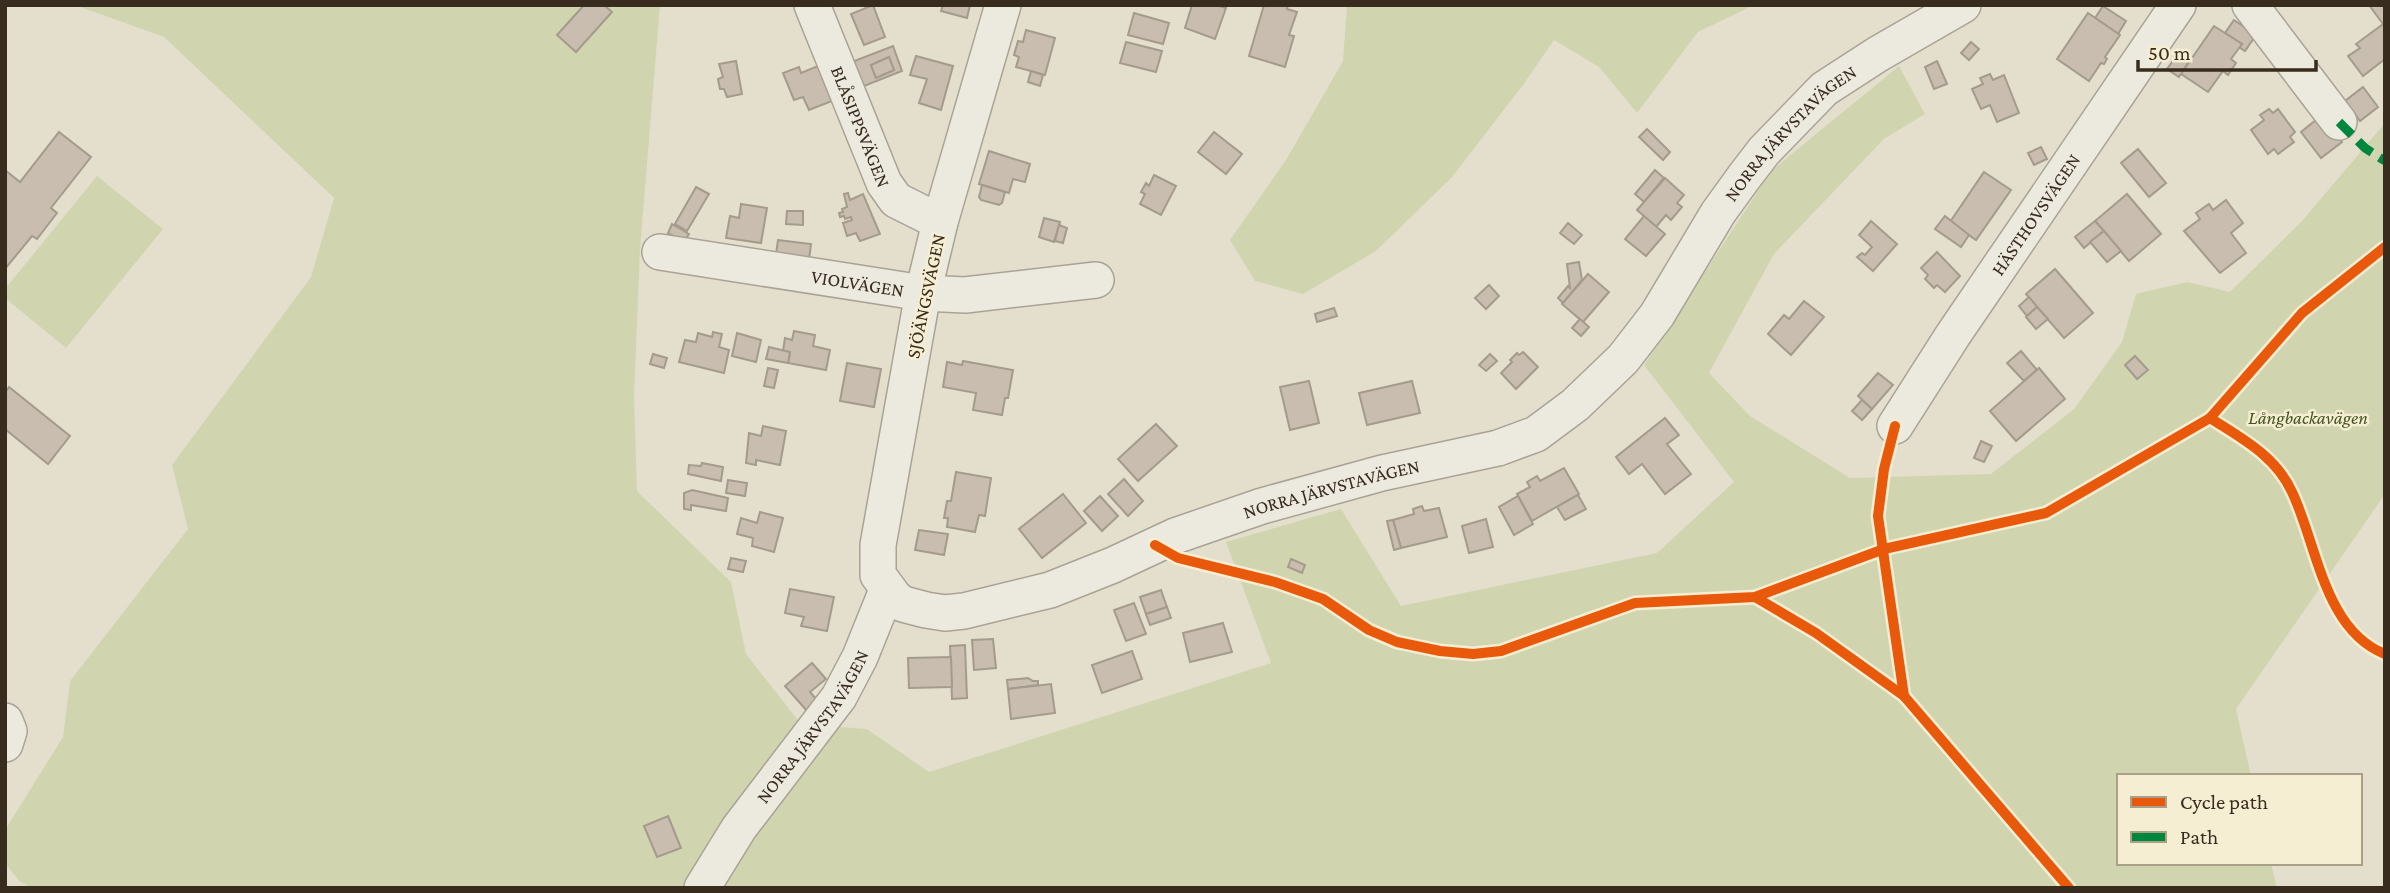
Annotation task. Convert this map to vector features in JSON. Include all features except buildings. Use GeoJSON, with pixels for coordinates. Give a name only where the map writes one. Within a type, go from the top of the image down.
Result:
{"type":"FeatureCollection","features":[{"type":"Feature","properties":{"kind":"street","name":"BLÅSIPPSVÄGEN"},"geometry":{"type":"LineString","coordinates":[[812,5],[884,183],[896,200],[940,222]]}},
{"type":"Feature","properties":{"kind":"street","name":"SJÖÄNGSVÄGEN"},"geometry":{"type":"LineString","coordinates":[[887,590],[878,575],[878,545],[923,293],[940,222],[1003,5]]}},
{"type":"Feature","properties":{"kind":"street","name":"NORRA JÄRVSTAVÄGEN"},"geometry":{"type":"LineString","coordinates":[[702,888],[738,828],[839,697],[860,657],[887,590],[903,604],[945,613],[1010,602],[1050,590],[1175,536],[1262,506],[1382,473],[1498,448],[1536,434],[1575,405],[1623,359],[1657,315],[1718,214],[1744,177],[1764,151],[1824,89],[1962,5]]}},
{"type":"Feature","properties":{"kind":"street","name":"HÄSTHOVSVÄGEN"},"geometry":{"type":"LineString","coordinates":[[1895,426],[1953,335],[2178,5]]}},
{"type":"Feature","properties":{"kind":"street"},"geometry":{"type":"LineString","coordinates":[[2260,9],[2339,122]]}},
{"type":"Feature","properties":{"kind":"street","name":"VIOLVÄGEN"},"geometry":{"type":"LineString","coordinates":[[660,252],[923,293],[965,295],[1096,280]]}},
{"type":"Feature","properties":{"kind":"green space","name":"Långbackavägen"},"geometry":{"type":"Polygon","coordinates":[[[75,5],[660,5],[640,250],[634,397],[637,491],[731,582],[746,654],[801,724],[867,729],[929,772],[1271,663],[1226,542],[1341,509],[1401,606],[1657,553],[1734,482],[1644,365],[1771,171],[1899,66],[1925,114],[1884,139],[1774,254],[1709,373],[1750,416],[1850,478],[1991,474],[2074,409],[2122,342],[2136,294],[2187,282],[2230,292],[2302,221],[2385,123],[2385,494],[2236,709],[2251,774],[2117,774],[2117,865],[2271,865],[2277,888],[32,888],[19,881],[5,863],[5,830],[63,737],[70,681],[188,529],[172,465],[311,277],[334,198],[164,37],[75,5]]]}},
{"type":"Feature","properties":{"kind":"green space"},"geometry":{"type":"Polygon","coordinates":[[[1347,5],[1754,5],[1698,32],[1637,113],[1599,67],[1554,40],[1452,177],[1376,251],[1303,294],[1255,281],[1230,240],[1286,160],[1343,61],[1347,5]]]}},
{"type":"Feature","properties":{"kind":"green space"},"geometry":{"type":"Polygon","coordinates":[[[97,176],[163,229],[66,348],[5,298],[5,289],[97,176]]]}},
{"type":"Feature","properties":{"kind":"marked path"},"geometry":{"type":"LineString","coordinates":[[2339,122],[2365,148],[2385,161]]}},
{"type":"Feature","properties":{"kind":"cycle path"},"geometry":{"type":"LineString","coordinates":[[1155,545],[1178,558],[1275,582],[1323,599],[1369,630],[1397,642],[1440,651],[1473,654],[1501,651],[1635,603],[1755,597],[1884,549],[2046,513],[2210,418],[2302,313],[2385,247]]}},
{"type":"Feature","properties":{"kind":"cycle path"},"geometry":{"type":"LineString","coordinates":[[2210,418],[2257,449],[2277,468],[2301,513],[2335,606],[2348,626],[2365,642],[2385,654]]}},
{"type":"Feature","properties":{"kind":"cycle path"},"geometry":{"type":"LineString","coordinates":[[1895,426],[1884,469],[1878,516],[1904,696]]}},
{"type":"Feature","properties":{"kind":"cycle path"},"geometry":{"type":"LineString","coordinates":[[1755,597],[1816,633],[1904,696],[2069,888]]}}]}
